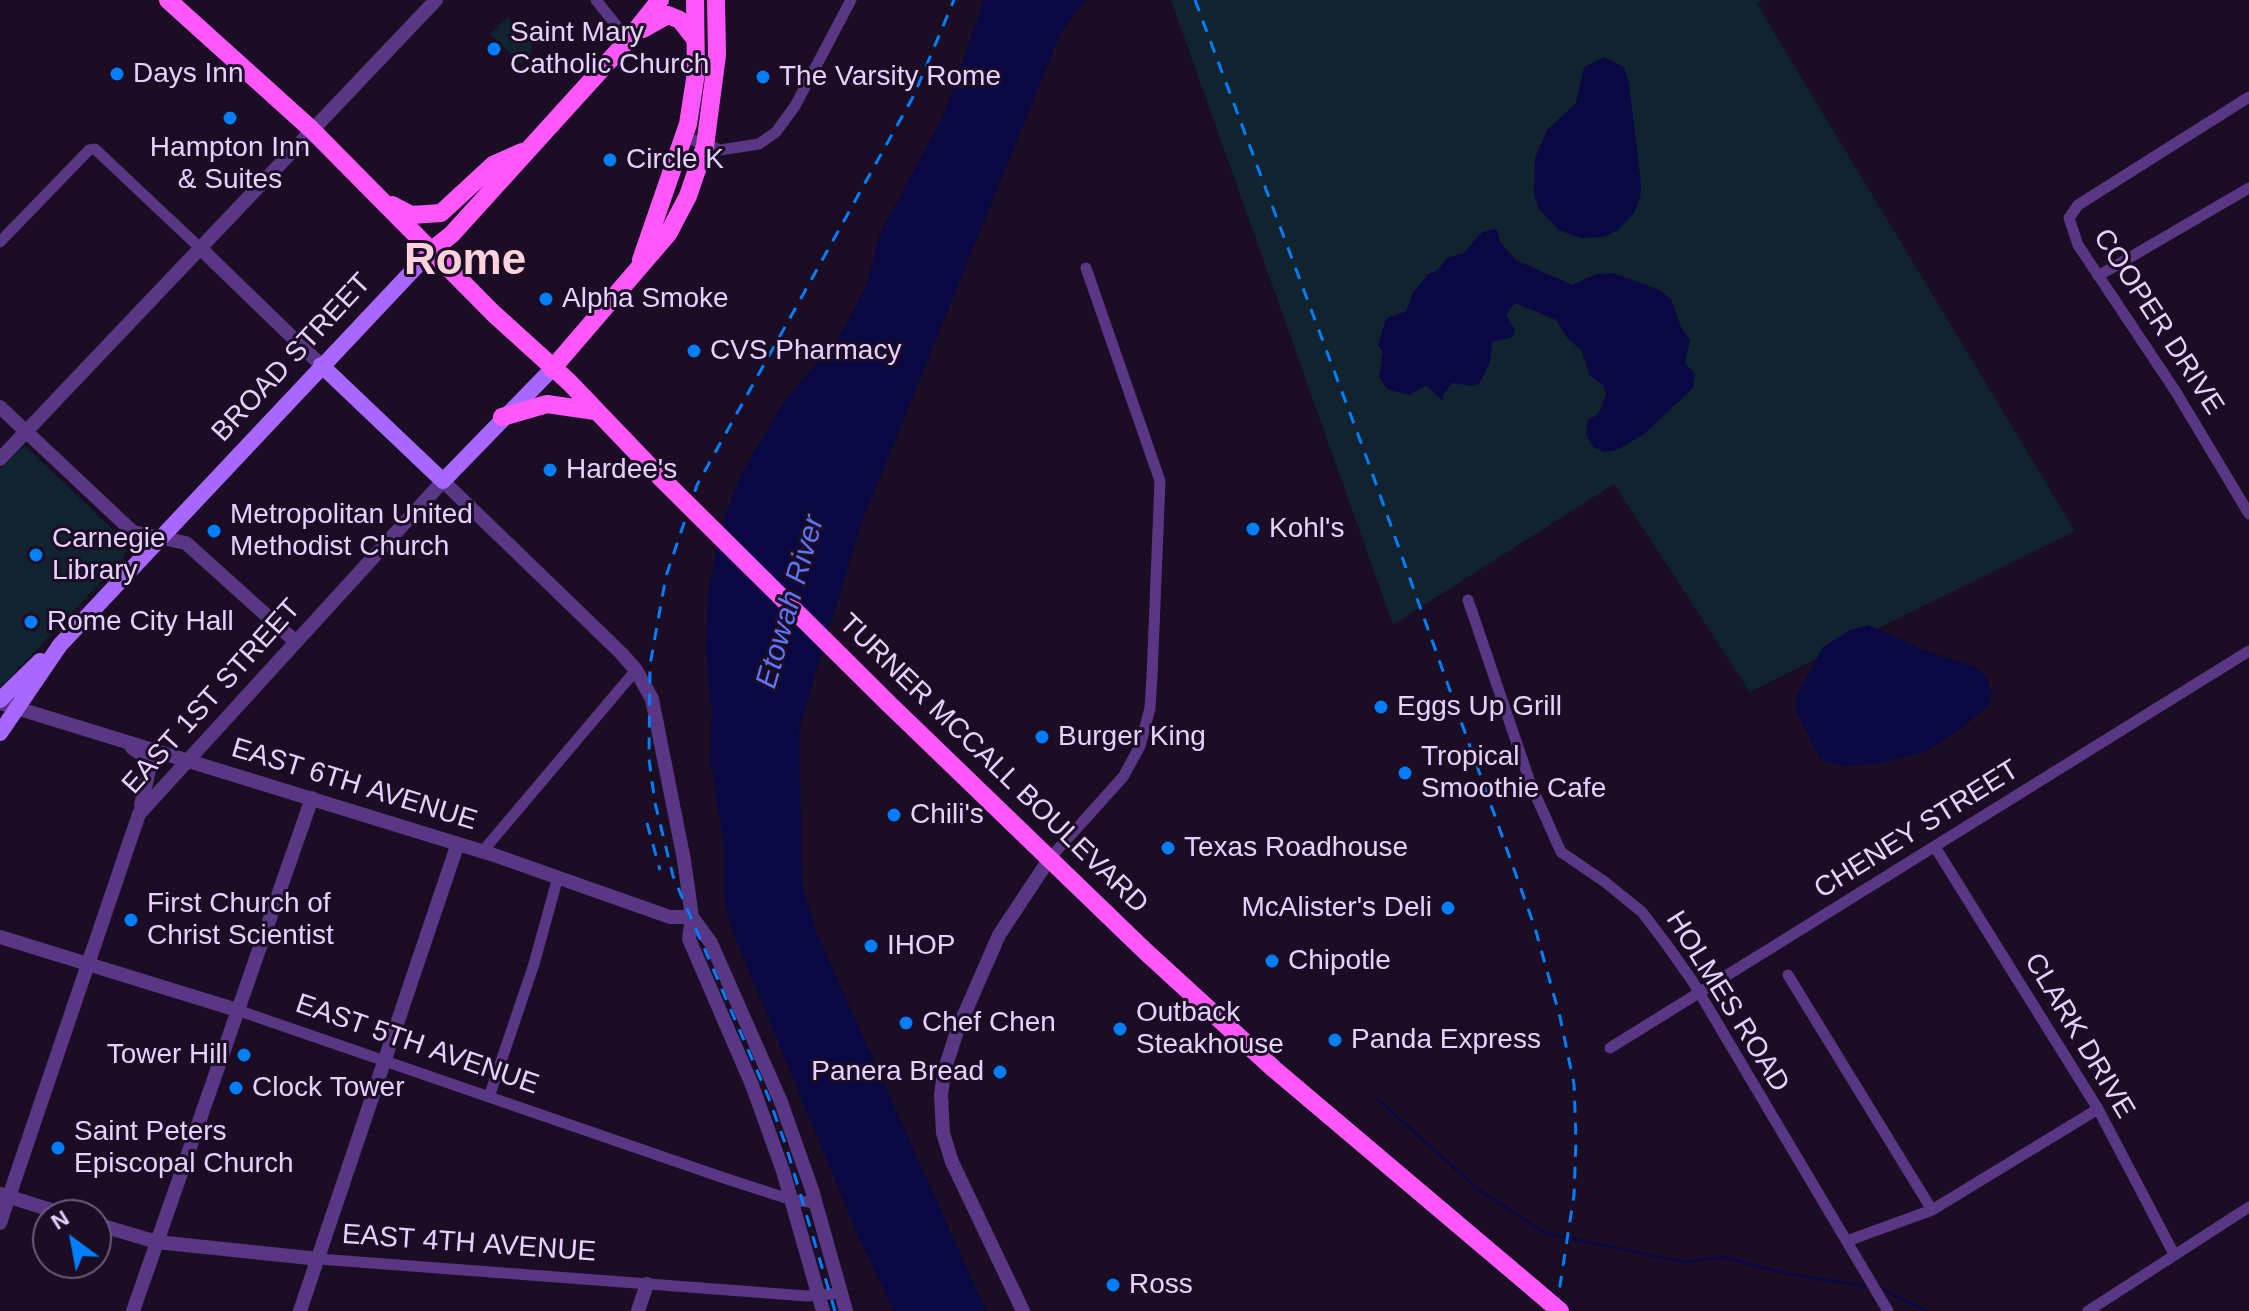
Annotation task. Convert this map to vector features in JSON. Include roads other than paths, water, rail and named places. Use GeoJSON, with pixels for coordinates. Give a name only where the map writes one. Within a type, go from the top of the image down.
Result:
{"type":"FeatureCollection","features":[{"type":"Feature","properties":{"kind":"main road","name":"TURNER MCCALL BOULEVARD"},"geometry":{"type":"LineString","coordinates":[[168,0],[311,129],[431,251],[569,382],[661,478],[888,703],[1274,1069],[1560,1311]]}},
{"type":"Feature","properties":{"kind":"main road","name":"BROAD STREET"},"geometry":{"type":"LineString","coordinates":[[0,733],[5,704],[258,439],[321,365],[431,251],[452,234],[628,40],[660,0]]}},
{"type":"Feature","properties":{"kind":"main road"},"geometry":{"type":"LineString","coordinates":[[639,266],[685,137],[696,73],[695,0]]}},
{"type":"Feature","properties":{"kind":"main road"},"geometry":{"type":"LineString","coordinates":[[552,369],[565,349],[608,305],[668,234],[688,196],[705,146],[717,55],[716,0]]}},
{"type":"Feature","properties":{"kind":"main road"},"geometry":{"type":"LineString","coordinates":[[628,40],[668,15],[680,20],[695,39]]}},
{"type":"Feature","properties":{"kind":"main road"},"geometry":{"type":"LineString","coordinates":[[383,201],[411,215],[441,213],[493,165],[528,149]]}},
{"type":"Feature","properties":{"kind":"main road"},"geometry":{"type":"LineString","coordinates":[[321,365],[443,481]]}},
{"type":"Feature","properties":{"kind":"main road","name":"EAST 1ST STREET"},"geometry":{"type":"LineString","coordinates":[[443,481],[552,369]]}},
{"type":"Feature","properties":{"kind":"main road"},"geometry":{"type":"LineString","coordinates":[[502,417],[547,404],[595,411]]}},
{"type":"Feature","properties":{"kind":"street"},"geometry":{"type":"LineString","coordinates":[[0,459],[436,0]]}},
{"type":"Feature","properties":{"kind":"street"},"geometry":{"type":"LineString","coordinates":[[596,0],[628,40]]}},
{"type":"Feature","properties":{"kind":"street"},"geometry":{"type":"LineString","coordinates":[[685,137],[705,146],[741,149],[759,144],[776,132],[795,106],[851,0]]}},
{"type":"Feature","properties":{"kind":"street","name":"COOPER DRIVE"},"geometry":{"type":"LineString","coordinates":[[2249,97],[2078,205],[2069,218],[2069,226],[2098,276],[2176,392],[2249,514]]}},
{"type":"Feature","properties":{"kind":"street"},"geometry":{"type":"LineString","coordinates":[[0,242],[89,150],[95,149],[321,365]]}},
{"type":"Feature","properties":{"kind":"street"},"geometry":{"type":"LineString","coordinates":[[2098,276],[2249,188]]}},
{"type":"Feature","properties":{"kind":"street"},"geometry":{"type":"LineString","coordinates":[[1023,1311],[952,1162],[943,1133],[941,1095],[944,1072],[957,1031],[999,935],[1050,858],[1123,777],[1140,746],[1150,708],[1160,481],[1086,268]]}},
{"type":"Feature","properties":{"kind":"street"},"geometry":{"type":"LineString","coordinates":[[0,407],[133,532],[186,543],[296,642]]}},
{"type":"Feature","properties":{"kind":"street"},"geometry":{"type":"LineString","coordinates":[[443,481],[636,670],[657,713],[692,917],[689,939],[752,1085],[792,1200],[823,1311]]}},
{"type":"Feature","properties":{"kind":"street","name":"EAST 1ST STREET"},"geometry":{"type":"LineString","coordinates":[[0,1223],[5,1196],[139,814],[443,481]]}},
{"type":"Feature","properties":{"kind":"street","name":"HOLMES ROAD"},"geometry":{"type":"LineString","coordinates":[[1468,600],[1531,785],[1561,852],[1642,912],[1693,982],[1888,1311]]}},
{"type":"Feature","properties":{"kind":"street","name":"CHENEY STREET"},"geometry":{"type":"LineString","coordinates":[[1610,1048],[2249,651]]}},
{"type":"Feature","properties":{"kind":"street"},"geometry":{"type":"LineString","coordinates":[[482,852],[636,670]]}},
{"type":"Feature","properties":{"kind":"street","name":"EAST 6TH AVENUE"},"geometry":{"type":"LineString","coordinates":[[5,704],[482,852],[670,917],[692,917]]}},
{"type":"Feature","properties":{"kind":"street"},"geometry":{"type":"LineString","coordinates":[[107,735],[149,761],[150,773],[139,814]]}},
{"type":"Feature","properties":{"kind":"street"},"geometry":{"type":"LineString","coordinates":[[133,1311],[312,798]]}},
{"type":"Feature","properties":{"kind":"street"},"geometry":{"type":"LineString","coordinates":[[300,1311],[457,846]]}},
{"type":"Feature","properties":{"kind":"street","name":"CLARK DRIVE"},"geometry":{"type":"LineString","coordinates":[[1935,847],[2098,1109],[2174,1254]]}},
{"type":"Feature","properties":{"kind":"street"},"geometry":{"type":"LineString","coordinates":[[489,1097],[534,964],[558,877]]}},
{"type":"Feature","properties":{"kind":"street"},"geometry":{"type":"LineString","coordinates":[[692,917],[711,943],[781,1102],[816,1203],[846,1311]]}},
{"type":"Feature","properties":{"kind":"street","name":"EAST 5TH AVENUE"},"geometry":{"type":"LineString","coordinates":[[0,937],[237,1010],[792,1200],[816,1203]]}},
{"type":"Feature","properties":{"kind":"street"},"geometry":{"type":"LineString","coordinates":[[1788,975],[1932,1210]]}},
{"type":"Feature","properties":{"kind":"street"},"geometry":{"type":"LineString","coordinates":[[1847,1241],[1932,1210],[2098,1109]]}},
{"type":"Feature","properties":{"kind":"street"},"geometry":{"type":"LineString","coordinates":[[5,1196],[32,1204]]}},
{"type":"Feature","properties":{"kind":"street"},"geometry":{"type":"LineString","coordinates":[[2088,1311],[2249,1207]]}},
{"type":"Feature","properties":{"kind":"street","name":"EAST 4TH AVENUE"},"geometry":{"type":"LineString","coordinates":[[112,1229],[157,1242],[319,1259],[647,1284],[819,1295],[841,1293]]}},
{"type":"Feature","properties":{"kind":"street"},"geometry":{"type":"LineString","coordinates":[[638,1311],[647,1284]]}},
{"type":"Feature","properties":{"kind":"water","name":"Etowah River"},"geometry":{"type":"Polygon","coordinates":[[[984,0],[1086,0],[1061,32],[861,524],[799,729],[802,884],[817,934],[986,1311],[894,1311],[859,1238],[731,927],[725,899],[724,844],[710,760],[712,710],[706,649],[708,595],[719,534],[740,476],[783,403],[840,336],[867,284],[880,233],[943,117],[984,0]]]}},
{"type":"Feature","properties":{"kind":"water"},"geometry":{"type":"Polygon","coordinates":[[[1604,57],[1624,67],[1629,82],[1640,199],[1634,213],[1618,230],[1604,237],[1581,238],[1559,230],[1539,209],[1534,195],[1535,158],[1547,130],[1576,103],[1584,67],[1604,57]]]}},
{"type":"Feature","properties":{"kind":"water"},"geometry":{"type":"Polygon","coordinates":[[[1497,229],[1500,242],[1516,260],[1572,285],[1597,274],[1613,273],[1660,290],[1671,299],[1681,327],[1690,340],[1685,363],[1695,374],[1693,388],[1644,434],[1617,450],[1604,452],[1593,447],[1586,434],[1588,420],[1598,414],[1606,394],[1603,385],[1590,376],[1581,350],[1568,339],[1556,320],[1515,303],[1506,315],[1515,330],[1513,337],[1492,342],[1490,362],[1480,383],[1473,386],[1452,383],[1443,395],[1443,401],[1426,385],[1410,395],[1387,389],[1379,376],[1383,352],[1378,345],[1386,319],[1406,311],[1413,293],[1428,274],[1438,270],[1447,258],[1464,253],[1482,232],[1497,229]]]}},
{"type":"Feature","properties":{"kind":"water"},"geometry":{"type":"Polygon","coordinates":[[[1869,625],[1921,649],[1976,667],[1986,677],[1992,693],[1989,705],[1961,729],[1927,751],[1876,764],[1842,766],[1821,760],[1796,711],[1796,697],[1823,647],[1850,630],[1869,625]]]}},
{"type":"Feature","properties":{"kind":"waterway"},"geometry":{"type":"LineString","coordinates":[[1376,1098],[1478,1189],[1545,1233],[1684,1262],[1724,1257],[1788,1274],[1864,1286]]}},
{"type":"Feature","properties":{"kind":"waterway"},"geometry":{"type":"LineString","coordinates":[[1884,1290],[1926,1311]]}},
{"type":"Feature","properties":{"kind":"railway"},"geometry":{"type":"LineString","coordinates":[[835,1311],[768,1096],[673,876],[655,803],[649,759],[650,665],[666,576],[697,485],[914,95],[954,0]]}},
{"type":"Feature","properties":{"kind":"railway"},"geometry":{"type":"LineString","coordinates":[[1195,0],[1366,456],[1535,928],[1560,1017],[1574,1084],[1576,1139],[1574,1195],[1556,1311]]}},
{"type":"Feature","properties":{"kind":"railway"},"geometry":{"type":"LineString","coordinates":[[647,823],[660,870]]}},
{"type":"Feature","properties":{"kind":"place","name":"Saint Mary Catholic Church"},"geometry":{"type":"Point","coordinates":[494,49]}},
{"type":"Feature","properties":{"kind":"place","name":"Days Inn"},"geometry":{"type":"Point","coordinates":[117,74]}},
{"type":"Feature","properties":{"kind":"place","name":"The Varsity Rome"},"geometry":{"type":"Point","coordinates":[763,77]}},
{"type":"Feature","properties":{"kind":"place","name":"Hampton Inn & Suites"},"geometry":{"type":"Point","coordinates":[230,118]}},
{"type":"Feature","properties":{"kind":"place","name":"Circle K"},"geometry":{"type":"Point","coordinates":[610,160]}},
{"type":"Feature","properties":{"kind":"place","name":"Alpha Smoke"},"geometry":{"type":"Point","coordinates":[546,299]}},
{"type":"Feature","properties":{"kind":"place","name":"CVS Pharmacy"},"geometry":{"type":"Point","coordinates":[694,351]}},
{"type":"Feature","properties":{"kind":"place","name":"Hardee's"},"geometry":{"type":"Point","coordinates":[550,470]}},
{"type":"Feature","properties":{"kind":"place","name":"Kohl's"},"geometry":{"type":"Point","coordinates":[1253,529]}},
{"type":"Feature","properties":{"kind":"place","name":"Metropolitan United Methodist Church"},"geometry":{"type":"Point","coordinates":[214,531]}},
{"type":"Feature","properties":{"kind":"place","name":"Carnegie Library"},"geometry":{"type":"Point","coordinates":[36,555]}},
{"type":"Feature","properties":{"kind":"place","name":"Rome City Hall"},"geometry":{"type":"Point","coordinates":[31,622]}},
{"type":"Feature","properties":{"kind":"place","name":"Eggs Up Grill"},"geometry":{"type":"Point","coordinates":[1381,707]}},
{"type":"Feature","properties":{"kind":"place","name":"Burger King"},"geometry":{"type":"Point","coordinates":[1042,737]}},
{"type":"Feature","properties":{"kind":"place","name":"Tropical Smoothie Cafe"},"geometry":{"type":"Point","coordinates":[1405,773]}},
{"type":"Feature","properties":{"kind":"place","name":"Chili's"},"geometry":{"type":"Point","coordinates":[894,815]}},
{"type":"Feature","properties":{"kind":"place","name":"Texas Roadhouse"},"geometry":{"type":"Point","coordinates":[1168,848]}},
{"type":"Feature","properties":{"kind":"place","name":"McAlister's Deli"},"geometry":{"type":"Point","coordinates":[1448,908]}},
{"type":"Feature","properties":{"kind":"place","name":"First Church of Christ Scientist"},"geometry":{"type":"Point","coordinates":[131,920]}},
{"type":"Feature","properties":{"kind":"place","name":"IHOP"},"geometry":{"type":"Point","coordinates":[871,946]}},
{"type":"Feature","properties":{"kind":"place","name":"Chipotle"},"geometry":{"type":"Point","coordinates":[1272,961]}},
{"type":"Feature","properties":{"kind":"place","name":"Chef Chen"},"geometry":{"type":"Point","coordinates":[906,1023]}},
{"type":"Feature","properties":{"kind":"place","name":"Outback Steakhouse"},"geometry":{"type":"Point","coordinates":[1120,1029]}},
{"type":"Feature","properties":{"kind":"place","name":"Panda Express"},"geometry":{"type":"Point","coordinates":[1335,1040]}},
{"type":"Feature","properties":{"kind":"place","name":"Tower Hill"},"geometry":{"type":"Point","coordinates":[244,1055]}},
{"type":"Feature","properties":{"kind":"place","name":"Panera Bread"},"geometry":{"type":"Point","coordinates":[1000,1072]}},
{"type":"Feature","properties":{"kind":"place","name":"Clock Tower"},"geometry":{"type":"Point","coordinates":[236,1088]}},
{"type":"Feature","properties":{"kind":"place","name":"Saint Peters Episcopal Church"},"geometry":{"type":"Point","coordinates":[58,1148]}},
{"type":"Feature","properties":{"kind":"place","name":"Ross"},"geometry":{"type":"Point","coordinates":[1113,1285]}},
{"type":"Feature","properties":{"kind":"district","name":"Rome"},"geometry":{"type":"Point","coordinates":[465,262]}}]}
